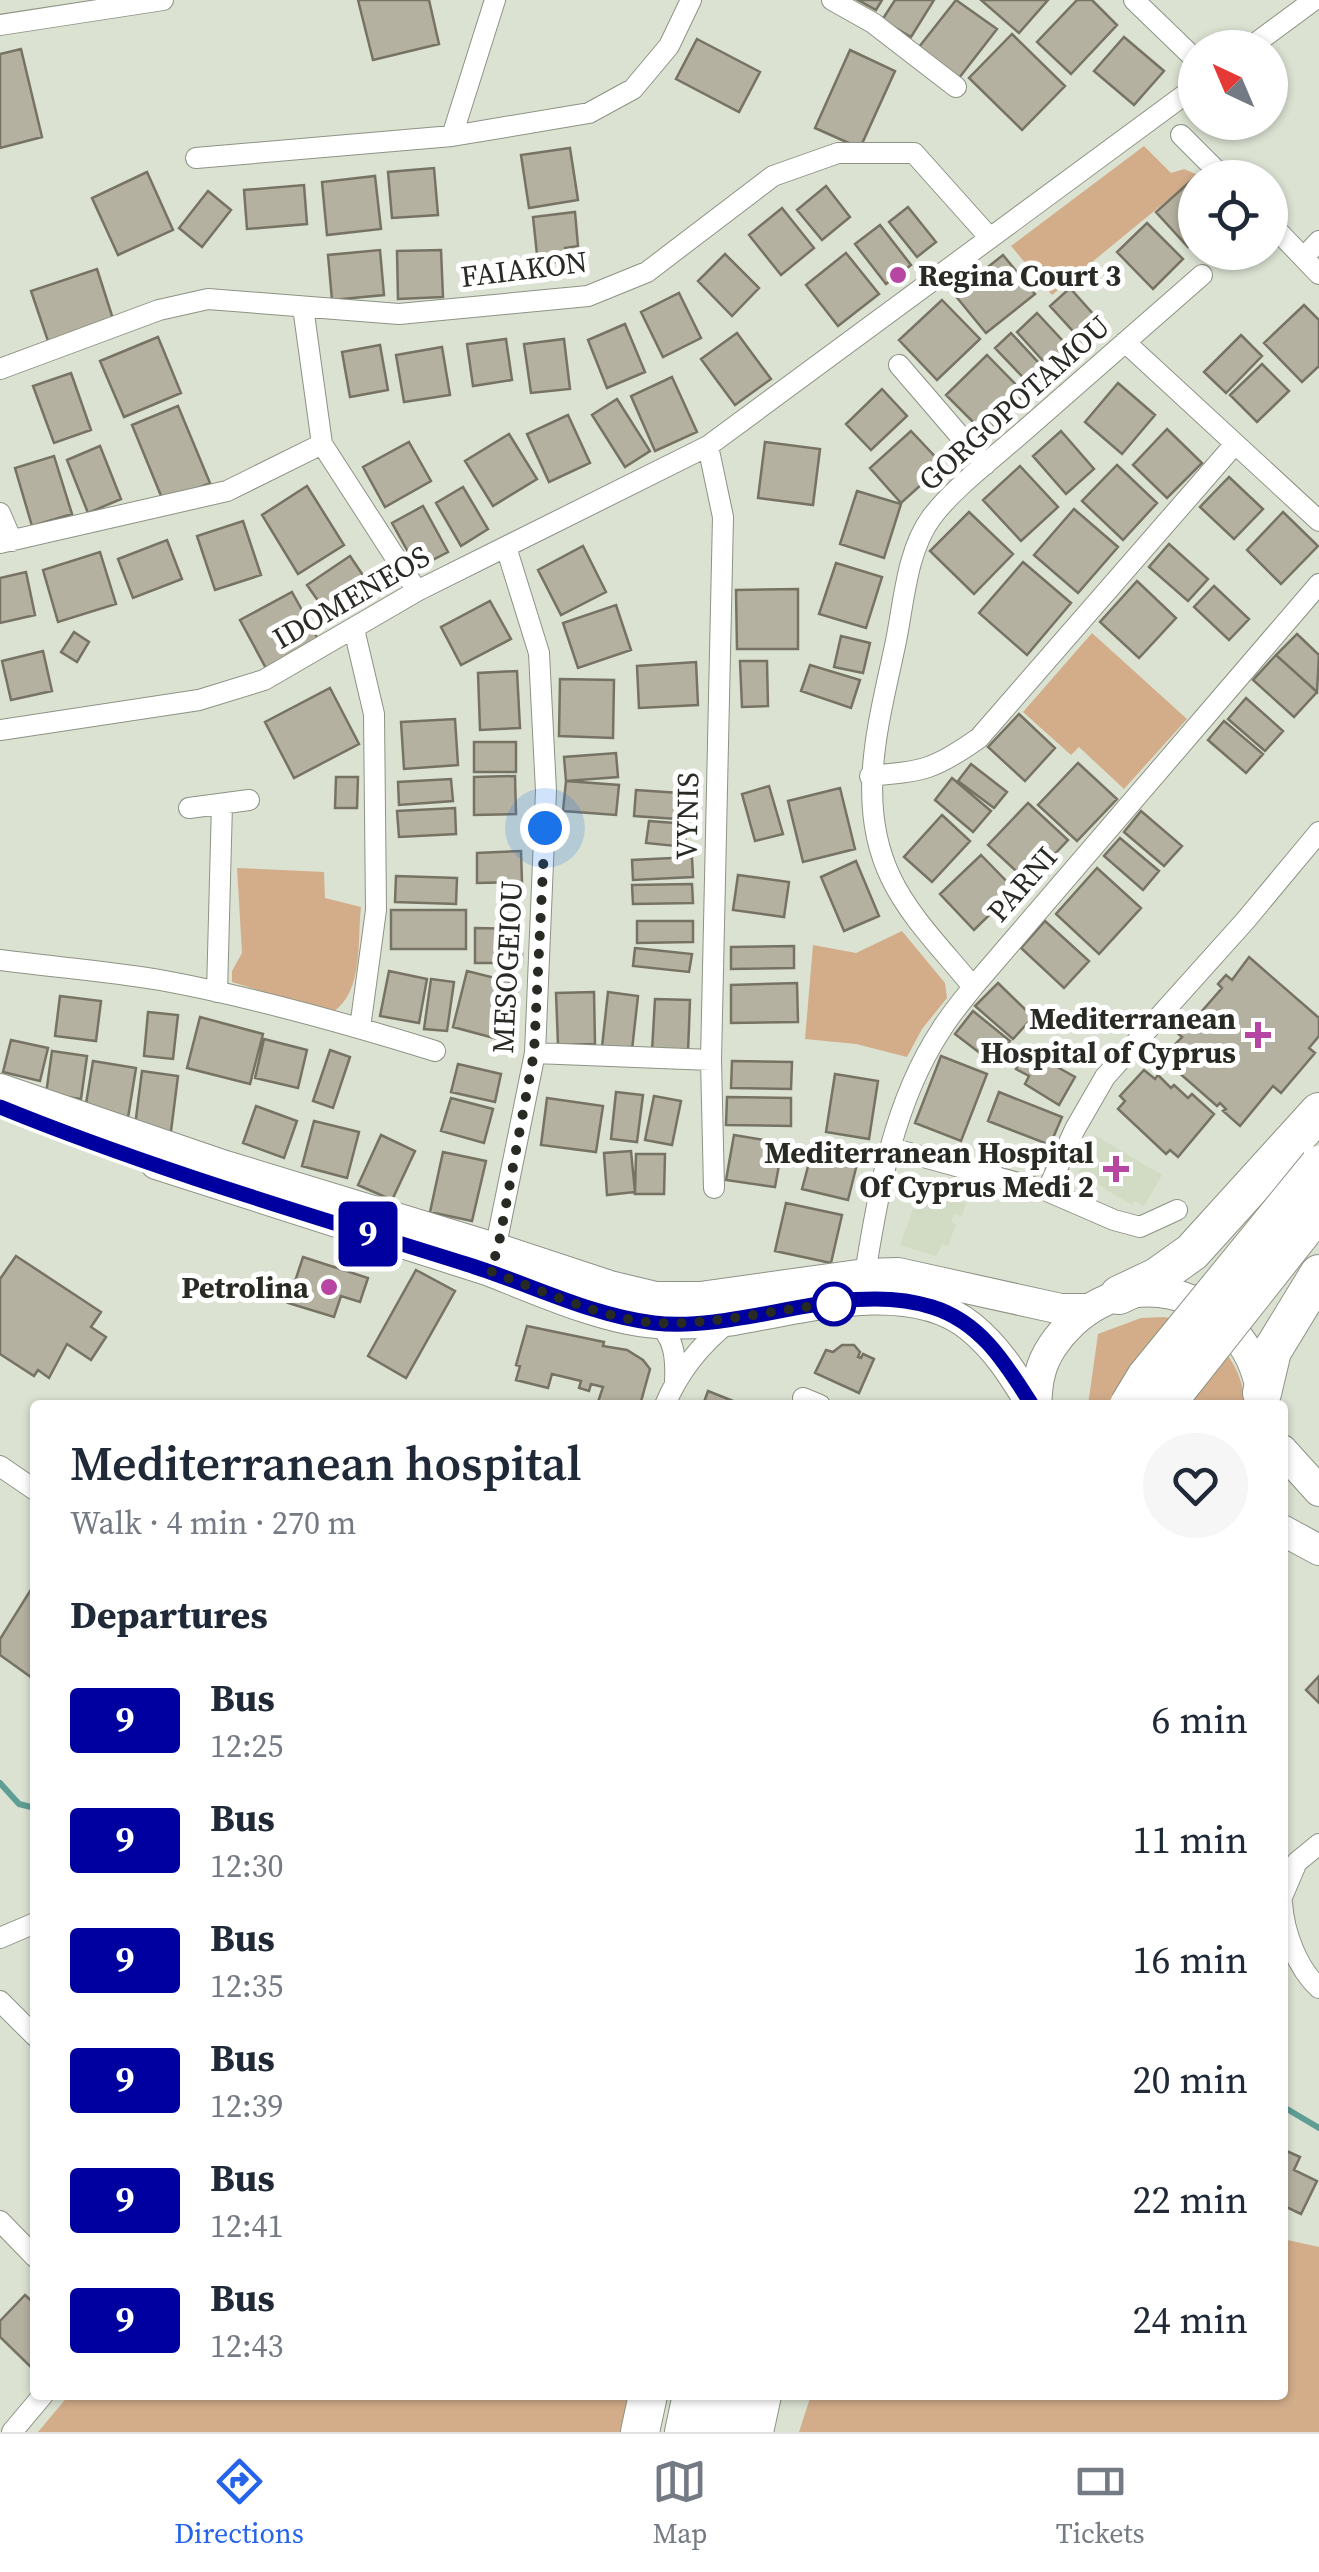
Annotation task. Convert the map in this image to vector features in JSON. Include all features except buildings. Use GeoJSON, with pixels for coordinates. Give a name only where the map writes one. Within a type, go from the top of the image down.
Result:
{"type":"FeatureCollection","features":[{"type":"Feature","properties":{"kind":"highway"},"geometry":{"type":"LineString","coordinates":[[1103,1302],[1157,1277],[1192,1252],[1319,1112]]}},
{"type":"Feature","properties":{"kind":"highway"},"geometry":{"type":"LineString","coordinates":[[1132,1400],[1146,1377],[1319,1165]]}},
{"type":"Feature","properties":{"kind":"highway"},"geometry":{"type":"LineString","coordinates":[[1168,1400],[1319,1210]]}},
{"type":"Feature","properties":{"kind":"highway"},"geometry":{"type":"LineString","coordinates":[[1262,1399],[1272,1351],[1319,1274]]}},
{"type":"Feature","properties":{"kind":"highway"},"geometry":{"type":"LineString","coordinates":[[640,2432],[647,2400]]}},
{"type":"Feature","properties":{"kind":"highway"},"geometry":{"type":"LineString","coordinates":[[684,2432],[691,2400]]}},
{"type":"Feature","properties":{"kind":"highway"},"geometry":{"type":"LineString","coordinates":[[716,2432],[723,2400]]}},
{"type":"Feature","properties":{"kind":"highway"},"geometry":{"type":"LineString","coordinates":[[754,2432],[761,2400]]}},
{"type":"Feature","properties":{"kind":"main road"},"geometry":{"type":"LineString","coordinates":[[0,1089],[494,1260],[570,1301],[655,1323],[730,1320],[788,1308],[886,1299],[932,1306],[968,1324],[1002,1356],[1031,1400]]}},
{"type":"Feature","properties":{"kind":"main road"},"geometry":{"type":"LineString","coordinates":[[0,1107],[212,1184],[494,1260],[656,1297],[700,1297],[898,1273],[1060,1309],[1158,1291],[1196,1300],[1227,1322],[1250,1353],[1262,1399]]}},
{"type":"Feature","properties":{"kind":"main road"},"geometry":{"type":"LineString","coordinates":[[1035,1400],[1040,1372],[1058,1336],[1103,1302]]}},
{"type":"Feature","properties":{"kind":"main road"},"geometry":{"type":"LineString","coordinates":[[1288,1457],[1319,1491]]}},
{"type":"Feature","properties":{"kind":"main road"},"geometry":{"type":"LineString","coordinates":[[1288,1533],[1319,1550]]}},
{"type":"Feature","properties":{"kind":"street"},"geometry":{"type":"LineString","coordinates":[[0,25],[163,0]]}},
{"type":"Feature","properties":{"kind":"street"},"geometry":{"type":"LineString","coordinates":[[452,136],[495,0]]}},
{"type":"Feature","properties":{"kind":"street"},"geometry":{"type":"LineString","coordinates":[[196,158],[452,136],[589,112],[633,89],[669,46],[691,0]]}},
{"type":"Feature","properties":{"kind":"street"},"geometry":{"type":"LineString","coordinates":[[832,0],[873,23],[956,87]]}},
{"type":"Feature","properties":{"kind":"street"},"geometry":{"type":"LineString","coordinates":[[1134,0],[1178,43]]}},
{"type":"Feature","properties":{"kind":"street"},"geometry":{"type":"LineString","coordinates":[[1273,30],[1314,0]]}},
{"type":"Feature","properties":{"kind":"street","name":"IDOMENEOS"},"geometry":{"type":"LineString","coordinates":[[0,730],[198,700],[264,680],[417,591],[708,446],[1178,100]]}},
{"type":"Feature","properties":{"kind":"street"},"geometry":{"type":"LineString","coordinates":[[1186,140],[1206,160]]}},
{"type":"Feature","properties":{"kind":"street","name":"FAIAKON"},"geometry":{"type":"LineString","coordinates":[[0,369],[159,310],[208,299],[399,314],[588,296],[647,272],[773,176],[838,152],[914,153],[990,238]]}},
{"type":"Feature","properties":{"kind":"street"},"geometry":{"type":"LineString","coordinates":[[1304,258],[1319,240]]}},
{"type":"Feature","properties":{"kind":"street"},"geometry":{"type":"LineString","coordinates":[[1288,242],[1319,274]]}},
{"type":"Feature","properties":{"kind":"street","name":"GORGOPOTAMOU"},"geometry":{"type":"LineString","coordinates":[[973,986],[890,878],[877,837],[870,776],[909,573],[932,517],[985,465],[1202,275]]}},
{"type":"Feature","properties":{"kind":"street"},"geometry":{"type":"LineString","coordinates":[[303,306],[322,444],[417,591]]}},
{"type":"Feature","properties":{"kind":"street"},"geometry":{"type":"LineString","coordinates":[[1125,342],[1319,521]]}},
{"type":"Feature","properties":{"kind":"street"},"geometry":{"type":"LineString","coordinates":[[899,365],[985,465]]}},
{"type":"Feature","properties":{"kind":"street"},"geometry":{"type":"LineString","coordinates":[[0,513],[6,542],[228,491],[322,444]]}},
{"type":"Feature","properties":{"kind":"street"},"geometry":{"type":"LineString","coordinates":[[870,776],[922,772],[979,738],[1236,444]]}},
{"type":"Feature","properties":{"kind":"street","name":"VYNIS"},"geometry":{"type":"LineString","coordinates":[[708,446],[724,517],[711,1060],[714,1188]]}},
{"type":"Feature","properties":{"kind":"street","name":"MESOGEIOU"},"geometry":{"type":"LineString","coordinates":[[494,1260],[534,1053],[546,791],[539,653],[506,547]]}},
{"type":"Feature","properties":{"kind":"street","name":"PARNI"},"geometry":{"type":"LineString","coordinates":[[865,1274],[891,1148],[906,1103],[939,1032],[973,986],[1319,584]]}},
{"type":"Feature","properties":{"kind":"street"},"geometry":{"type":"LineString","coordinates":[[354,630],[374,714],[376,910],[360,1028]]}},
{"type":"Feature","properties":{"kind":"street"},"geometry":{"type":"LineString","coordinates":[[189,808],[249,800]]}},
{"type":"Feature","properties":{"kind":"street"},"geometry":{"type":"LineString","coordinates":[[217,992],[222,804]]}},
{"type":"Feature","properties":{"kind":"street"},"geometry":{"type":"LineString","coordinates":[[1047,1191],[1104,1076],[1245,921],[1319,832]]}},
{"type":"Feature","properties":{"kind":"street"},"geometry":{"type":"LineString","coordinates":[[0,960],[217,992],[360,1028],[435,1052]]}},
{"type":"Feature","properties":{"kind":"street"},"geometry":{"type":"LineString","coordinates":[[534,1053],[711,1060]]}},
{"type":"Feature","properties":{"kind":"street"},"geometry":{"type":"LineString","coordinates":[[1268,1168],[1319,1098]]}},
{"type":"Feature","properties":{"kind":"street"},"geometry":{"type":"LineString","coordinates":[[891,1148],[1047,1191],[1140,1227],[1177,1210]]}},
{"type":"Feature","properties":{"kind":"street"},"geometry":{"type":"LineString","coordinates":[[667,1400],[675,1381],[710,1336],[730,1320]]}},
{"type":"Feature","properties":{"kind":"street"},"geometry":{"type":"LineString","coordinates":[[655,1323],[663,1328],[672,1344],[675,1381]]}},
{"type":"Feature","properties":{"kind":"street"},"geometry":{"type":"LineString","coordinates":[[0,1466],[30,1487]]}},
{"type":"Feature","properties":{"kind":"street"},"geometry":{"type":"LineString","coordinates":[[1288,1885],[1297,1862],[1319,1844]]}},
{"type":"Feature","properties":{"kind":"street"},"geometry":{"type":"LineString","coordinates":[[0,1938],[30,1926]]}},
{"type":"Feature","properties":{"kind":"street"},"geometry":{"type":"LineString","coordinates":[[1288,1935],[1309,1979],[1319,1988]]}},
{"type":"Feature","properties":{"kind":"street"},"geometry":{"type":"LineString","coordinates":[[0,2001],[30,2031]]}},
{"type":"Feature","properties":{"kind":"street"},"geometry":{"type":"LineString","coordinates":[[0,2220],[30,2252]]}},
{"type":"Feature","properties":{"kind":"street"},"geometry":{"type":"LineString","coordinates":[[12,2432],[39,2400]]}},
{"type":"Feature","properties":{"kind":"shaded area"},"geometry":{"type":"Polygon","coordinates":[[[1144,146],[1171,173],[1178,171],[1178,191],[1052,295],[1011,246],[1144,146]]]}},
{"type":"Feature","properties":{"kind":"shaded area"},"geometry":{"type":"Polygon","coordinates":[[[1092,633],[1187,719],[1124,789],[1079,747],[1071,755],[1023,712],[1092,633]]]}},
{"type":"Feature","properties":{"kind":"shaded area"},"geometry":{"type":"Polygon","coordinates":[[[237,868],[324,872],[325,898],[361,907],[354,979],[343,1003],[333,1012],[232,982],[232,971],[242,953],[237,868]]]}},
{"type":"Feature","properties":{"kind":"shaded area"},"geometry":{"type":"Polygon","coordinates":[[[902,931],[945,983],[947,998],[922,1029],[907,1057],[856,1044],[805,1039],[813,945],[856,953],[902,931]]]}},
{"type":"Feature","properties":{"kind":"shaded area","name":"Mediterranean Hospital Of Cyprus Medi 2"},"geometry":{"type":"Polygon","coordinates":[[[1095,1135],[1162,1175],[1144,1206],[1135,1201],[1132,1205],[1078,1173],[1095,1135]]]}},
{"type":"Feature","properties":{"kind":"shaded area"},"geometry":{"type":"Polygon","coordinates":[[[928,1188],[966,1203],[962,1216],[954,1214],[951,1222],[956,1224],[948,1246],[942,1244],[936,1256],[900,1245],[913,1209],[917,1210],[928,1188]]]}},
{"type":"Feature","properties":{"kind":"shaded area"},"geometry":{"type":"Polygon","coordinates":[[[1141,1318],[1180,1321],[1208,1336],[1220,1346],[1238,1373],[1244,1400],[1089,1400],[1098,1334],[1141,1318]]]}},
{"type":"Feature","properties":{"kind":"shaded area"},"geometry":{"type":"Polygon","coordinates":[[[1288,2240],[1319,2247],[1319,2432],[799,2432],[809,2400],[1288,2400],[1288,2240]]]}},
{"type":"Feature","properties":{"kind":"shaded area"},"geometry":{"type":"Polygon","coordinates":[[[65,2400],[628,2400],[623,2432],[38,2432],[65,2400]]]}},
{"type":"Feature","properties":{"kind":"waterway"},"geometry":{"type":"LineString","coordinates":[[0,1783],[19,1804],[30,1807]]}},
{"type":"Feature","properties":{"kind":"waterway"},"geometry":{"type":"LineString","coordinates":[[1288,2110],[1319,2128]]}},
{"type":"Feature","properties":{"kind":"bus line","name":"9"},"geometry":{"type":"LineString","coordinates":[[0,1107],[212,1184],[490,1271],[536,1290],[655,1323],[730,1320],[788,1308],[886,1299],[932,1306],[968,1324],[1002,1356],[1029,1400]]}},
{"type":"Feature","properties":{"kind":"place","name":"Regina Court 3"},"geometry":{"type":"Point","coordinates":[898,275]}},
{"type":"Feature","properties":{"kind":"place","name":"Mediterranean Hospital of Cyprus"},"geometry":{"type":"Point","coordinates":[1258,1035]}},
{"type":"Feature","properties":{"kind":"place","name":"Mediterranean Hospital Of Cyprus Medi 2"},"geometry":{"type":"Point","coordinates":[1116,1169]}},
{"type":"Feature","properties":{"kind":"place","name":"Petrolina"},"geometry":{"type":"Point","coordinates":[329,1287]}},
{"type":"Feature","properties":{"kind":"route"},"geometry":{"type":"LineString","coordinates":[[545,828],[534,1053],[498,1248],[490,1271],[536,1290],[655,1323],[730,1320],[788,1308],[834,1304]]}}]}
